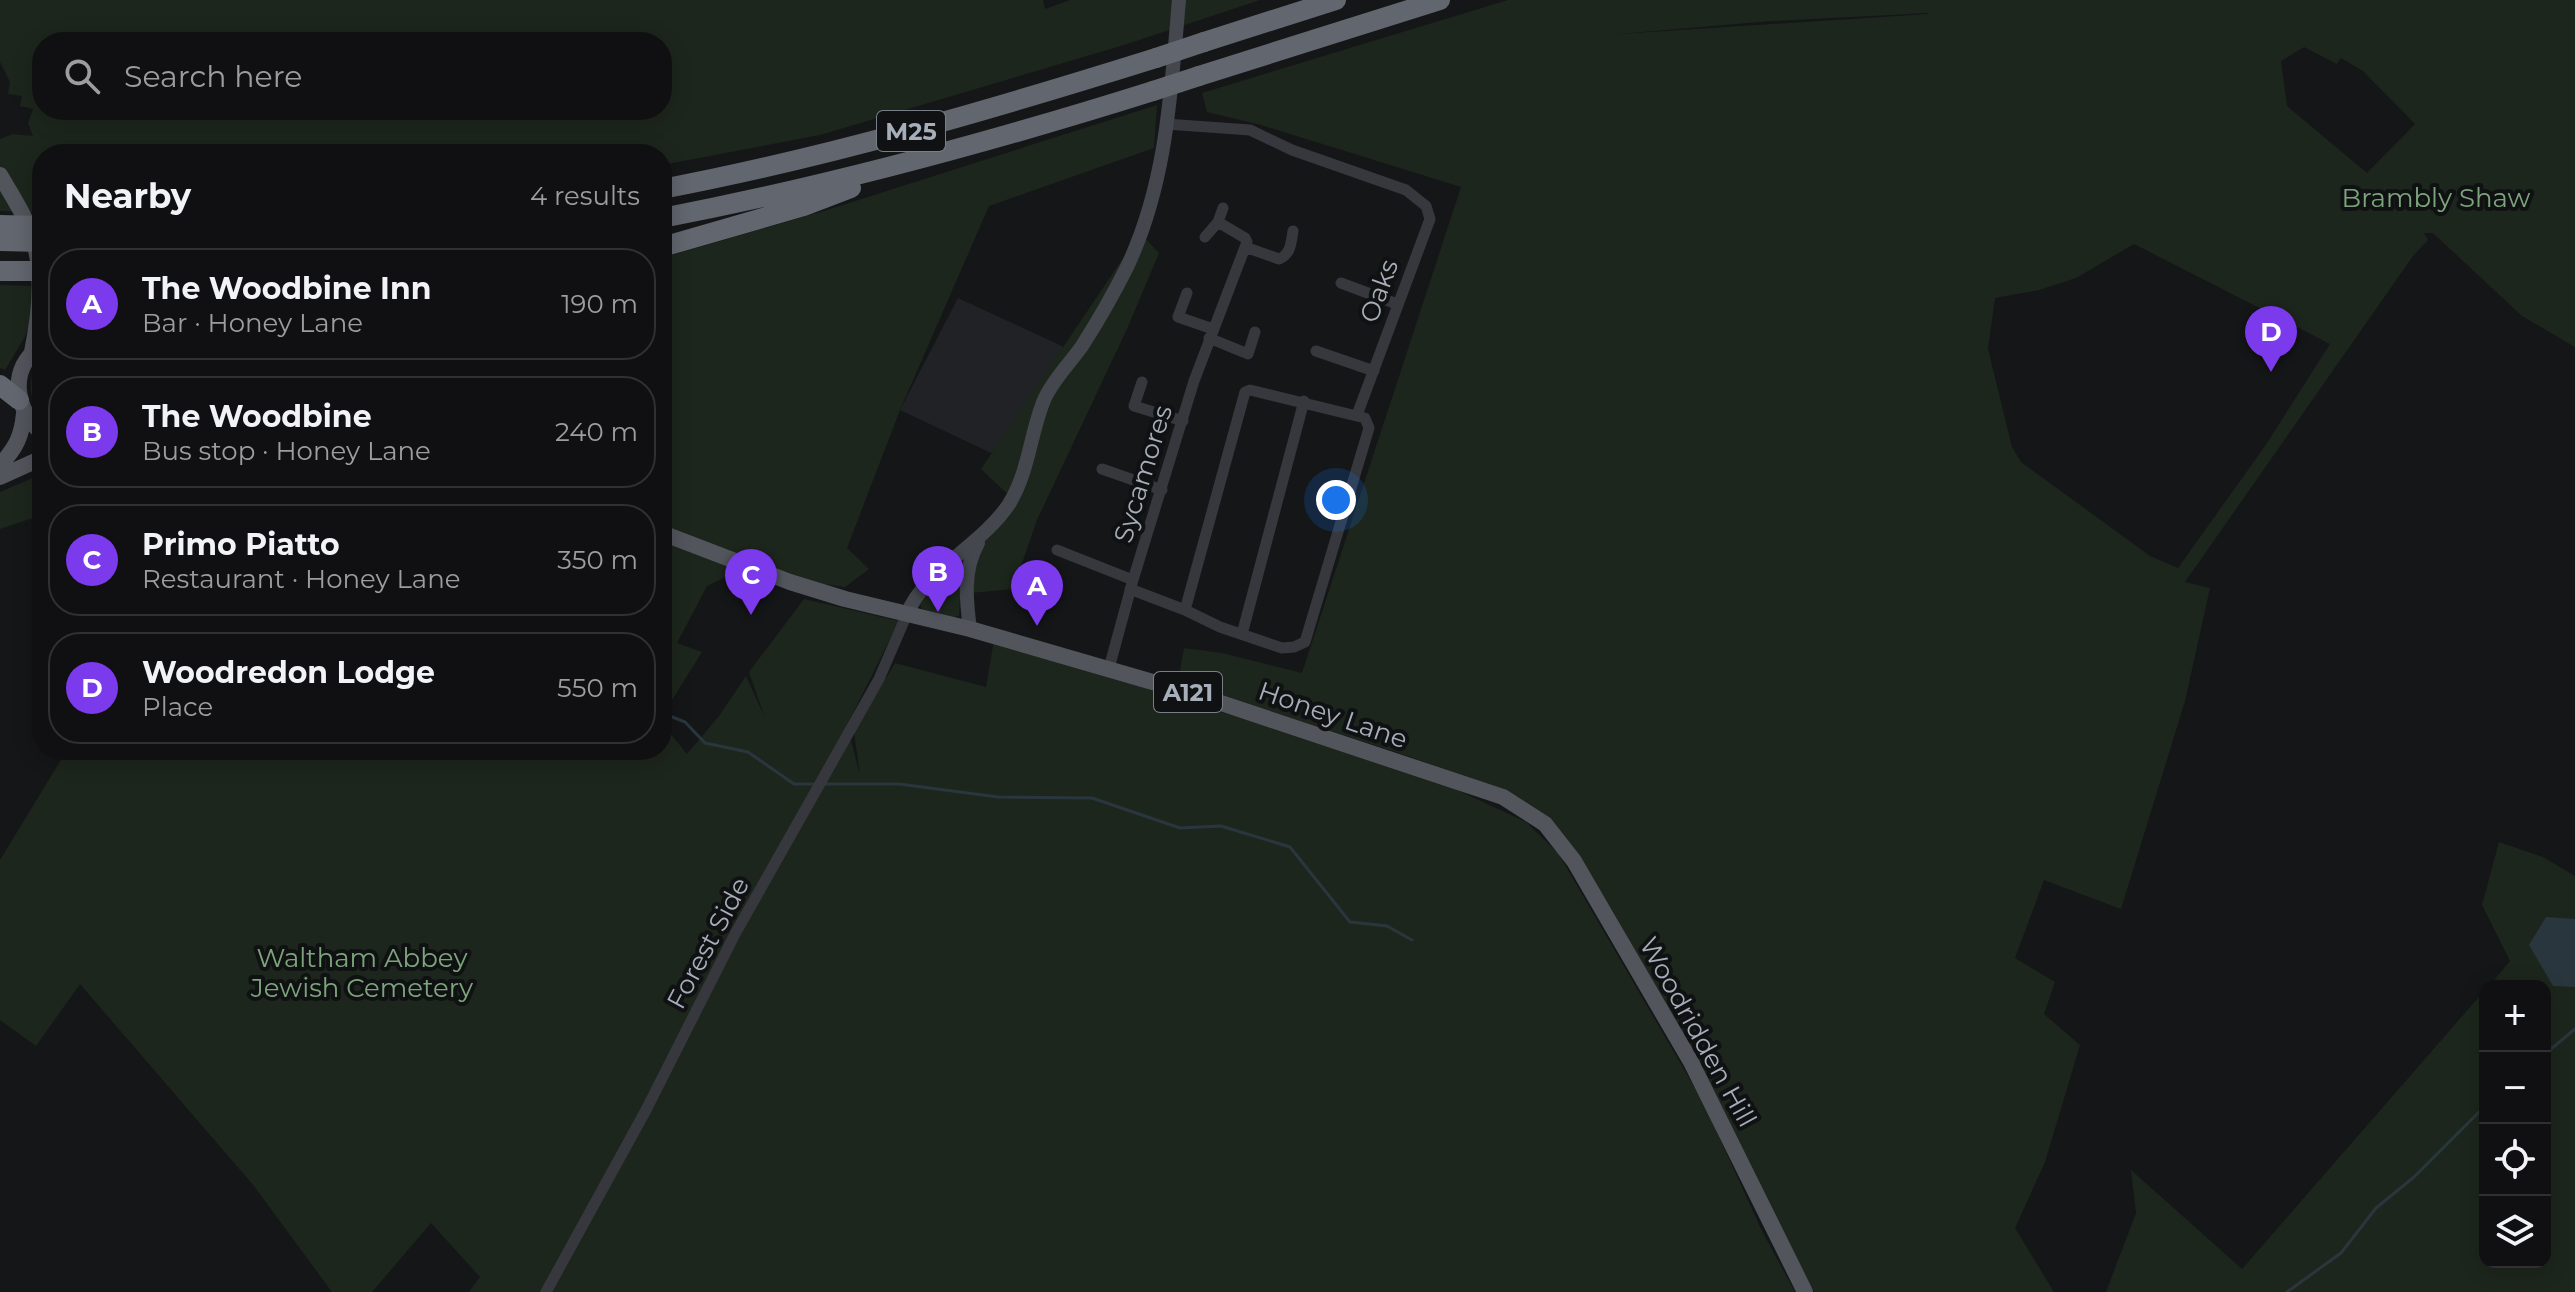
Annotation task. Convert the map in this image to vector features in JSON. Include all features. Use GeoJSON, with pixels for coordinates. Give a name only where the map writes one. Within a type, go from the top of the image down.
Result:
{"type":"FeatureCollection","features":[{"type":"Feature","properties":{"kind":"highway","name":"M25"},"geometry":{"type":"LineString","coordinates":[[672,187],[909,132],[1336,0]]}},
{"type":"Feature","properties":{"kind":"highway","name":"M25"},"geometry":{"type":"LineString","coordinates":[[672,216],[799,190],[910,162],[1153,91],[1440,0]]}},
{"type":"Feature","properties":{"kind":"highway","name":"M25"},"geometry":{"type":"LineString","coordinates":[[672,244],[804,206],[910,162]]}},
{"type":"Feature","properties":{"kind":"highway"},"geometry":{"type":"LineString","coordinates":[[0,225],[32,226]]}},
{"type":"Feature","properties":{"kind":"highway"},"geometry":{"type":"LineString","coordinates":[[0,241],[32,242]]}},
{"type":"Feature","properties":{"kind":"highway"},"geometry":{"type":"LineString","coordinates":[[0,271],[32,279]]}},
{"type":"Feature","properties":{"kind":"highway"},"geometry":{"type":"LineString","coordinates":[[0,385],[22,406]]}},
{"type":"Feature","properties":{"kind":"main road"},"geometry":{"type":"LineString","coordinates":[[0,175],[32,238]]}},
{"type":"Feature","properties":{"kind":"main road"},"geometry":{"type":"LineString","coordinates":[[0,465],[14,451],[22,433],[19,377],[32,356]]}},
{"type":"Feature","properties":{"kind":"main road"},"geometry":{"type":"LineString","coordinates":[[22,406],[32,420]]}},
{"type":"Feature","properties":{"kind":"main road"},"geometry":{"type":"LineString","coordinates":[[0,477],[32,463]]}},
{"type":"Feature","properties":{"kind":"main road","name":"Honey Lane"},"geometry":{"type":"LineString","coordinates":[[672,537],[790,582],[845,599],[970,629],[1194,694],[1503,797],[1526,810]]}},
{"type":"Feature","properties":{"kind":"main road","name":"Woodridden Hill"},"geometry":{"type":"LineString","coordinates":[[1526,810],[1545,824],[1574,861],[1657,1001],[1723,1123],[1747,1179],[1805,1292]]}},
{"type":"Feature","properties":{"kind":"street"},"geometry":{"type":"LineString","coordinates":[[907,614],[941,570],[995,523],[1020,484],[1044,398],[1083,344],[1127,266],[1153,196],[1166,124],[1179,0]]}},
{"type":"Feature","properties":{"kind":"street","name":"Oaks"},"geometry":{"type":"LineString","coordinates":[[1166,124],[1250,130],[1292,150],[1406,190],[1426,206],[1430,219],[1357,415]]}},
{"type":"Feature","properties":{"kind":"street"},"geometry":{"type":"LineString","coordinates":[[1205,237],[1218,222],[1223,208]]}},
{"type":"Feature","properties":{"kind":"street"},"geometry":{"type":"LineString","coordinates":[[1218,222],[1245,238],[1245,247],[1279,259],[1286,256],[1293,231]]}},
{"type":"Feature","properties":{"kind":"street","name":"Sycamores"},"geometry":{"type":"LineString","coordinates":[[1109,668],[1131,585],[1194,381],[1245,247]]}},
{"type":"Feature","properties":{"kind":"street"},"geometry":{"type":"LineString","coordinates":[[1341,283],[1397,304]]}},
{"type":"Feature","properties":{"kind":"street"},"geometry":{"type":"LineString","coordinates":[[1187,293],[1178,317],[1248,354],[1255,332]]}},
{"type":"Feature","properties":{"kind":"street"},"geometry":{"type":"LineString","coordinates":[[1316,351],[1374,371]]}},
{"type":"Feature","properties":{"kind":"street"},"geometry":{"type":"LineString","coordinates":[[1142,382],[1134,406],[1183,421]]}},
{"type":"Feature","properties":{"kind":"street"},"geometry":{"type":"LineString","coordinates":[[1057,550],[1210,623],[1282,648],[1294,647],[1305,642],[1369,428],[1365,418],[1304,401],[1250,390],[1245,392],[1185,610]]}},
{"type":"Feature","properties":{"kind":"street"},"geometry":{"type":"LineString","coordinates":[[1242,634],[1304,401]]}},
{"type":"Feature","properties":{"kind":"street"},"geometry":{"type":"LineString","coordinates":[[1102,469],[1162,490]]}},
{"type":"Feature","properties":{"kind":"street"},"geometry":{"type":"LineString","coordinates":[[970,629],[966,588],[968,566],[980,539]]}},
{"type":"Feature","properties":{"kind":"street","name":"Forest Side"},"geometry":{"type":"LineString","coordinates":[[546,1292],[646,1110],[735,934],[879,679],[907,614]]}},
{"type":"Feature","properties":{"kind":"shaded area"},"geometry":{"type":"Polygon","coordinates":[[[958,298],[1077,353],[1044,398],[991,453],[900,410],[958,298]]]}},
{"type":"Feature","properties":{"kind":"shaded area"},"geometry":{"type":"Polygon","coordinates":[[[2546,917],[2575,919],[2575,987],[2553,986],[2529,945],[2546,917]]]}},
{"type":"Feature","properties":{"kind":"green space"},"geometry":{"type":"Polygon","coordinates":[[[0,0],[1043,0],[1045,9],[1070,0],[1260,0],[1124,45],[820,135],[672,163],[672,144],[32,144],[32,213],[0,211],[0,139],[13,134],[33,136],[28,123],[32,112],[32,120],[672,120],[672,32],[32,32],[32,109],[20,106],[22,96],[8,94],[10,82],[0,62],[0,0]]]}},
{"type":"Feature","properties":{"kind":"green space","name":"Brambly Shaw"},"geometry":{"type":"Polygon","coordinates":[[[1508,0],[2575,0],[2575,347],[2522,316],[2433,233],[2424,233],[2428,240],[2413,256],[2185,582],[2210,588],[2185,701],[2121,909],[2044,880],[2015,958],[2055,982],[2044,1014],[2080,1045],[2045,1162],[2015,1228],[2054,1292],[1814,1292],[1759,1190],[1719,1103],[1612,910],[1572,846],[1481,783],[1200,688],[1207,680],[1178,681],[1184,648],[1222,653],[1302,673],[1461,187],[1261,125],[1207,112],[1202,93],[1508,0]],[[1928,14],[1771,21],[1619,34],[1928,14]],[[2304,47],[2281,61],[2287,106],[2367,173],[2415,124],[2363,71],[2341,58],[2337,64],[2304,47]],[[2134,244],[2076,278],[2039,290],[1995,298],[1988,349],[2012,447],[2021,462],[2150,556],[2178,568],[2265,446],[2330,344],[2134,244]]]}},
{"type":"Feature","properties":{"kind":"green space"},"geometry":{"type":"Polygon","coordinates":[[[1157,105],[1154,148],[989,206],[900,410],[847,548],[869,569],[845,587],[823,584],[757,562],[707,586],[677,643],[702,652],[672,700],[672,255],[827,210],[1157,105]]]}},
{"type":"Feature","properties":{"kind":"green space"},"geometry":{"type":"Polygon","coordinates":[[[1140,233],[1159,253],[1127,329],[1037,520],[1013,589],[971,593],[981,543],[1017,503],[981,469],[1140,233]]]}},
{"type":"Feature","properties":{"kind":"green space"},"geometry":{"type":"Polygon","coordinates":[[[0,285],[32,286],[32,319],[26,335],[5,370],[0,368],[0,285]]]}},
{"type":"Feature","properties":{"kind":"green space"},"geometry":{"type":"Polygon","coordinates":[[[32,478],[32,518],[0,529],[0,492],[32,478]]]}},
{"type":"Feature","properties":{"kind":"green space"},"geometry":{"type":"Polygon","coordinates":[[[958,565],[961,575],[959,616],[922,609],[920,605],[928,593],[958,565]]]}},
{"type":"Feature","properties":{"kind":"green space","name":"Waltham Abbey Jewish Cemetery"},"geometry":{"type":"Polygon","coordinates":[[[804,599],[899,621],[847,725],[860,775],[854,732],[895,663],[986,687],[994,640],[1300,735],[1442,783],[1526,822],[1558,853],[1703,1102],[1762,1231],[1795,1292],[469,1292],[480,1277],[431,1223],[372,1292],[332,1292],[254,1186],[80,984],[36,1046],[0,1020],[0,860],[61,760],[672,760],[672,735],[687,754],[719,716],[746,676],[765,718],[749,672],[804,599]]]}},
{"type":"Feature","properties":{"kind":"green space"},"geometry":{"type":"Polygon","coordinates":[[[2499,842],[2543,857],[2575,876],[2575,1292],[2106,1292],[2136,1213],[2131,1170],[2242,1269],[2479,997],[2479,1268],[2551,1268],[2551,980],[2494,980],[2510,961],[2482,905],[2499,842]]]}},
{"type":"Feature","properties":{"kind":"waterway"},"geometry":{"type":"LineString","coordinates":[[672,717],[685,722],[705,743],[748,752],[794,784],[817,784]]}},
{"type":"Feature","properties":{"kind":"waterway"},"geometry":{"type":"LineString","coordinates":[[824,784],[899,784],[998,797],[1092,798],[1180,828],[1221,826],[1290,847],[1350,922],[1387,926],[1412,940]]}},
{"type":"Feature","properties":{"kind":"waterway"},"geometry":{"type":"LineString","coordinates":[[2547,1052],[2575,1029]]}},
{"type":"Feature","properties":{"kind":"waterway"},"geometry":{"type":"LineString","coordinates":[[2287,1292],[2341,1253],[2376,1208],[2414,1177],[2479,1112]]}},
{"type":"Feature","properties":{"kind":"place","name":"Woodredon Lodge"},"geometry":{"type":"Point","coordinates":[2271,372]}},
{"type":"Feature","properties":{"kind":"place","name":"The Woodbine"},"geometry":{"type":"Point","coordinates":[938,612]}},
{"type":"Feature","properties":{"kind":"place","name":"Primo Piatto"},"geometry":{"type":"Point","coordinates":[751,615]}},
{"type":"Feature","properties":{"kind":"place","name":"The Woodbine Inn"},"geometry":{"type":"Point","coordinates":[1037,626]}}]}
